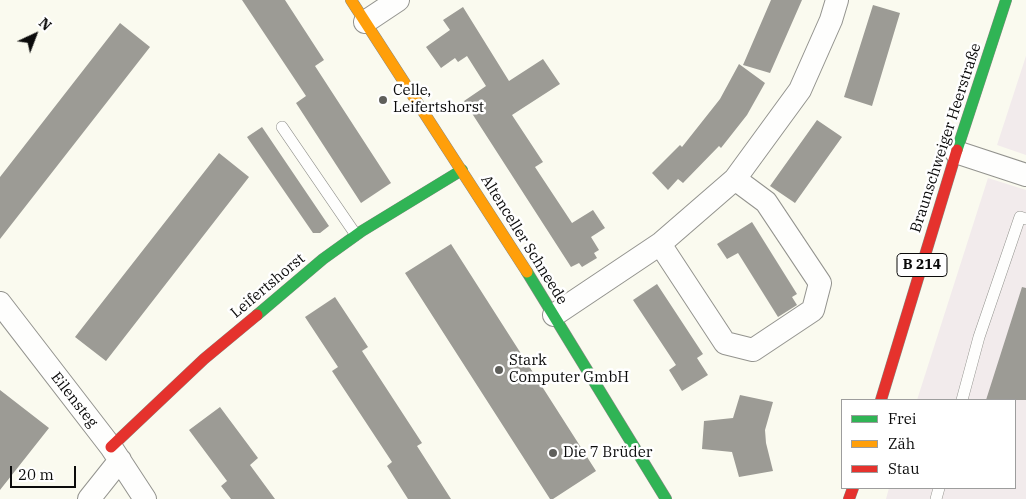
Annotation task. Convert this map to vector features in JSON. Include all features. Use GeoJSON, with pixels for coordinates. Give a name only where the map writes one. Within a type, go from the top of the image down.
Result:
{"type":"FeatureCollection","features":[{"type":"Feature","properties":{"kind":"main road","name":"Altenceller Schneede"},"geometry":{"type":"LineString","coordinates":[[351,0],[462,170],[666,499]]}},
{"type":"Feature","properties":{"kind":"main road","name":"Braunschweiger Heerstraße"},"geometry":{"type":"LineString","coordinates":[[881,399],[956,152],[1006,0]]}},
{"type":"Feature","properties":{"kind":"main road","name":"Leifertshorst"},"geometry":{"type":"LineString","coordinates":[[115,454],[204,359],[323,259],[356,235],[462,170]]}},
{"type":"Feature","properties":{"kind":"street"},"geometry":{"type":"LineString","coordinates":[[365,22],[398,0]]}},
{"type":"Feature","properties":{"kind":"street"},"geometry":{"type":"LineString","coordinates":[[554,316],[660,244],[735,179],[800,90],[838,0]]}},
{"type":"Feature","properties":{"kind":"street"},"geometry":{"type":"LineString","coordinates":[[956,152],[1026,175]]}},
{"type":"Feature","properties":{"kind":"street"},"geometry":{"type":"LineString","coordinates":[[660,244],[725,343],[753,350],[813,310],[820,283],[766,202],[735,179]]}},
{"type":"Feature","properties":{"kind":"street","name":"Eilensteg"},"geometry":{"type":"LineString","coordinates":[[0,303],[115,454],[145,499]]}},
{"type":"Feature","properties":{"kind":"street"},"geometry":{"type":"LineString","coordinates":[[89,499],[115,454]]}},
{"type":"Feature","properties":{"kind":"lane"},"geometry":{"type":"LineString","coordinates":[[282,127],[356,235]]}},
{"type":"Feature","properties":{"kind":"lane"},"geometry":{"type":"LineString","coordinates":[[962,399],[979,337],[1020,217],[1026,219]]}},
{"type":"Feature","properties":{"kind":"shaded area"},"geometry":{"type":"Polygon","coordinates":[[[1026,56],[1026,155],[997,145],[1026,56]]]}},
{"type":"Feature","properties":{"kind":"shaded area"},"geometry":{"type":"Polygon","coordinates":[[[988,178],[1026,190],[1026,499],[886,499],[889,489],[1016,489],[1016,399],[917,399],[988,178]]]}},
{"type":"Feature","properties":{"kind":"building"},"geometry":{"type":"Polygon","coordinates":[[[242,0],[285,0],[324,60],[315,66],[391,183],[361,203],[296,103],[306,96],[242,0]]]}},
{"type":"Feature","properties":{"kind":"building"},"geometry":{"type":"Polygon","coordinates":[[[771,0],[802,0],[770,73],[743,65],[771,0]]]}},
{"type":"Feature","properties":{"kind":"building"},"geometry":{"type":"Polygon","coordinates":[[[873,5],[900,13],[872,106],[844,97],[873,5]]]}},
{"type":"Feature","properties":{"kind":"building"},"geometry":{"type":"Polygon","coordinates":[[[463,7],[509,81],[543,59],[560,84],[512,115],[543,162],[535,167],[572,223],[593,210],[605,228],[591,237],[599,250],[594,253],[597,258],[582,267],[579,263],[571,267],[464,101],[486,86],[467,56],[458,62],[455,58],[441,68],[426,47],[450,30],[443,20],[463,7]]]}},
{"type":"Feature","properties":{"kind":"building"},"geometry":{"type":"Polygon","coordinates":[[[120,23],[150,47],[0,239],[0,177],[120,23]]]}},
{"type":"Feature","properties":{"kind":"building"},"geometry":{"type":"Polygon","coordinates":[[[739,64],[765,83],[747,115],[721,148],[719,146],[683,183],[678,179],[668,190],[652,173],[680,145],[682,147],[720,99],[739,64]]]}},
{"type":"Feature","properties":{"kind":"building"},"geometry":{"type":"Polygon","coordinates":[[[817,120],[842,137],[795,203],[770,186],[817,120]]]}},
{"type":"Feature","properties":{"kind":"building"},"geometry":{"type":"Polygon","coordinates":[[[262,127],[329,226],[320,233],[313,233],[247,137],[262,127]]]}},
{"type":"Feature","properties":{"kind":"building"},"geometry":{"type":"Polygon","coordinates":[[[219,153],[249,177],[106,361],[75,337],[219,153]]]}},
{"type":"Feature","properties":{"kind":"building"},"geometry":{"type":"Polygon","coordinates":[[[752,222],[797,294],[792,297],[797,305],[778,317],[738,253],[727,259],[717,244],[752,222]]]}},
{"type":"Feature","properties":{"kind":"building"},"geometry":{"type":"Polygon","coordinates":[[[451,244],[596,471],[553,499],[550,499],[405,273],[451,244]]]}},
{"type":"Feature","properties":{"kind":"building"},"geometry":{"type":"Polygon","coordinates":[[[657,284],[703,354],[697,358],[708,375],[682,391],[669,370],[676,365],[633,300],[657,284]]]}},
{"type":"Feature","properties":{"kind":"building"},"geometry":{"type":"Polygon","coordinates":[[[1022,287],[1026,288],[1026,400],[986,399],[1022,287]]]}},
{"type":"Feature","properties":{"kind":"building"},"geometry":{"type":"Polygon","coordinates":[[[335,297],[368,347],[362,351],[422,443],[417,446],[451,499],[408,499],[387,466],[392,462],[332,371],[338,367],[305,317],[335,297]]]}},
{"type":"Feature","properties":{"kind":"building"},"geometry":{"type":"Polygon","coordinates":[[[0,390],[49,428],[0,490],[0,390]]]}},
{"type":"Feature","properties":{"kind":"building"},"geometry":{"type":"Polygon","coordinates":[[[740,395],[773,402],[765,430],[766,443],[773,471],[739,477],[732,452],[702,449],[704,421],[733,418],[740,395]]]}},
{"type":"Feature","properties":{"kind":"building"},"geometry":{"type":"Polygon","coordinates":[[[220,407],[258,458],[250,465],[275,499],[231,499],[221,486],[227,481],[189,430],[220,407]]]}},
{"type":"Feature","properties":{"kind":"traffic: fast"},"geometry":{"type":"LineString","coordinates":[[957,150],[1006,0]]}},
{"type":"Feature","properties":{"kind":"traffic: fast"},"geometry":{"type":"LineString","coordinates":[[257,315],[323,259],[362,231],[462,170]]}},
{"type":"Feature","properties":{"kind":"traffic: fast"},"geometry":{"type":"LineString","coordinates":[[527,272],[666,499]]}},
{"type":"Feature","properties":{"kind":"traffic: slow"},"geometry":{"type":"LineString","coordinates":[[351,0],[527,272]]}},
{"type":"Feature","properties":{"kind":"traffic: jam"},"geometry":{"type":"LineString","coordinates":[[881,399],[957,150]]}},
{"type":"Feature","properties":{"kind":"traffic: jam"},"geometry":{"type":"LineString","coordinates":[[111,447],[204,359],[257,315]]}},
{"type":"Feature","properties":{"kind":"traffic: jam"},"geometry":{"type":"LineString","coordinates":[[849,499],[853,489]]}},
{"type":"Feature","properties":{"kind":"place","name":"Celle, Leifertshorst"},"geometry":{"type":"Point","coordinates":[383,100]}},
{"type":"Feature","properties":{"kind":"place","name":"Stark Computer GmbH"},"geometry":{"type":"Point","coordinates":[499,370]}},
{"type":"Feature","properties":{"kind":"place","name":"Die 7 Brüder"},"geometry":{"type":"Point","coordinates":[553,453]}}]}
